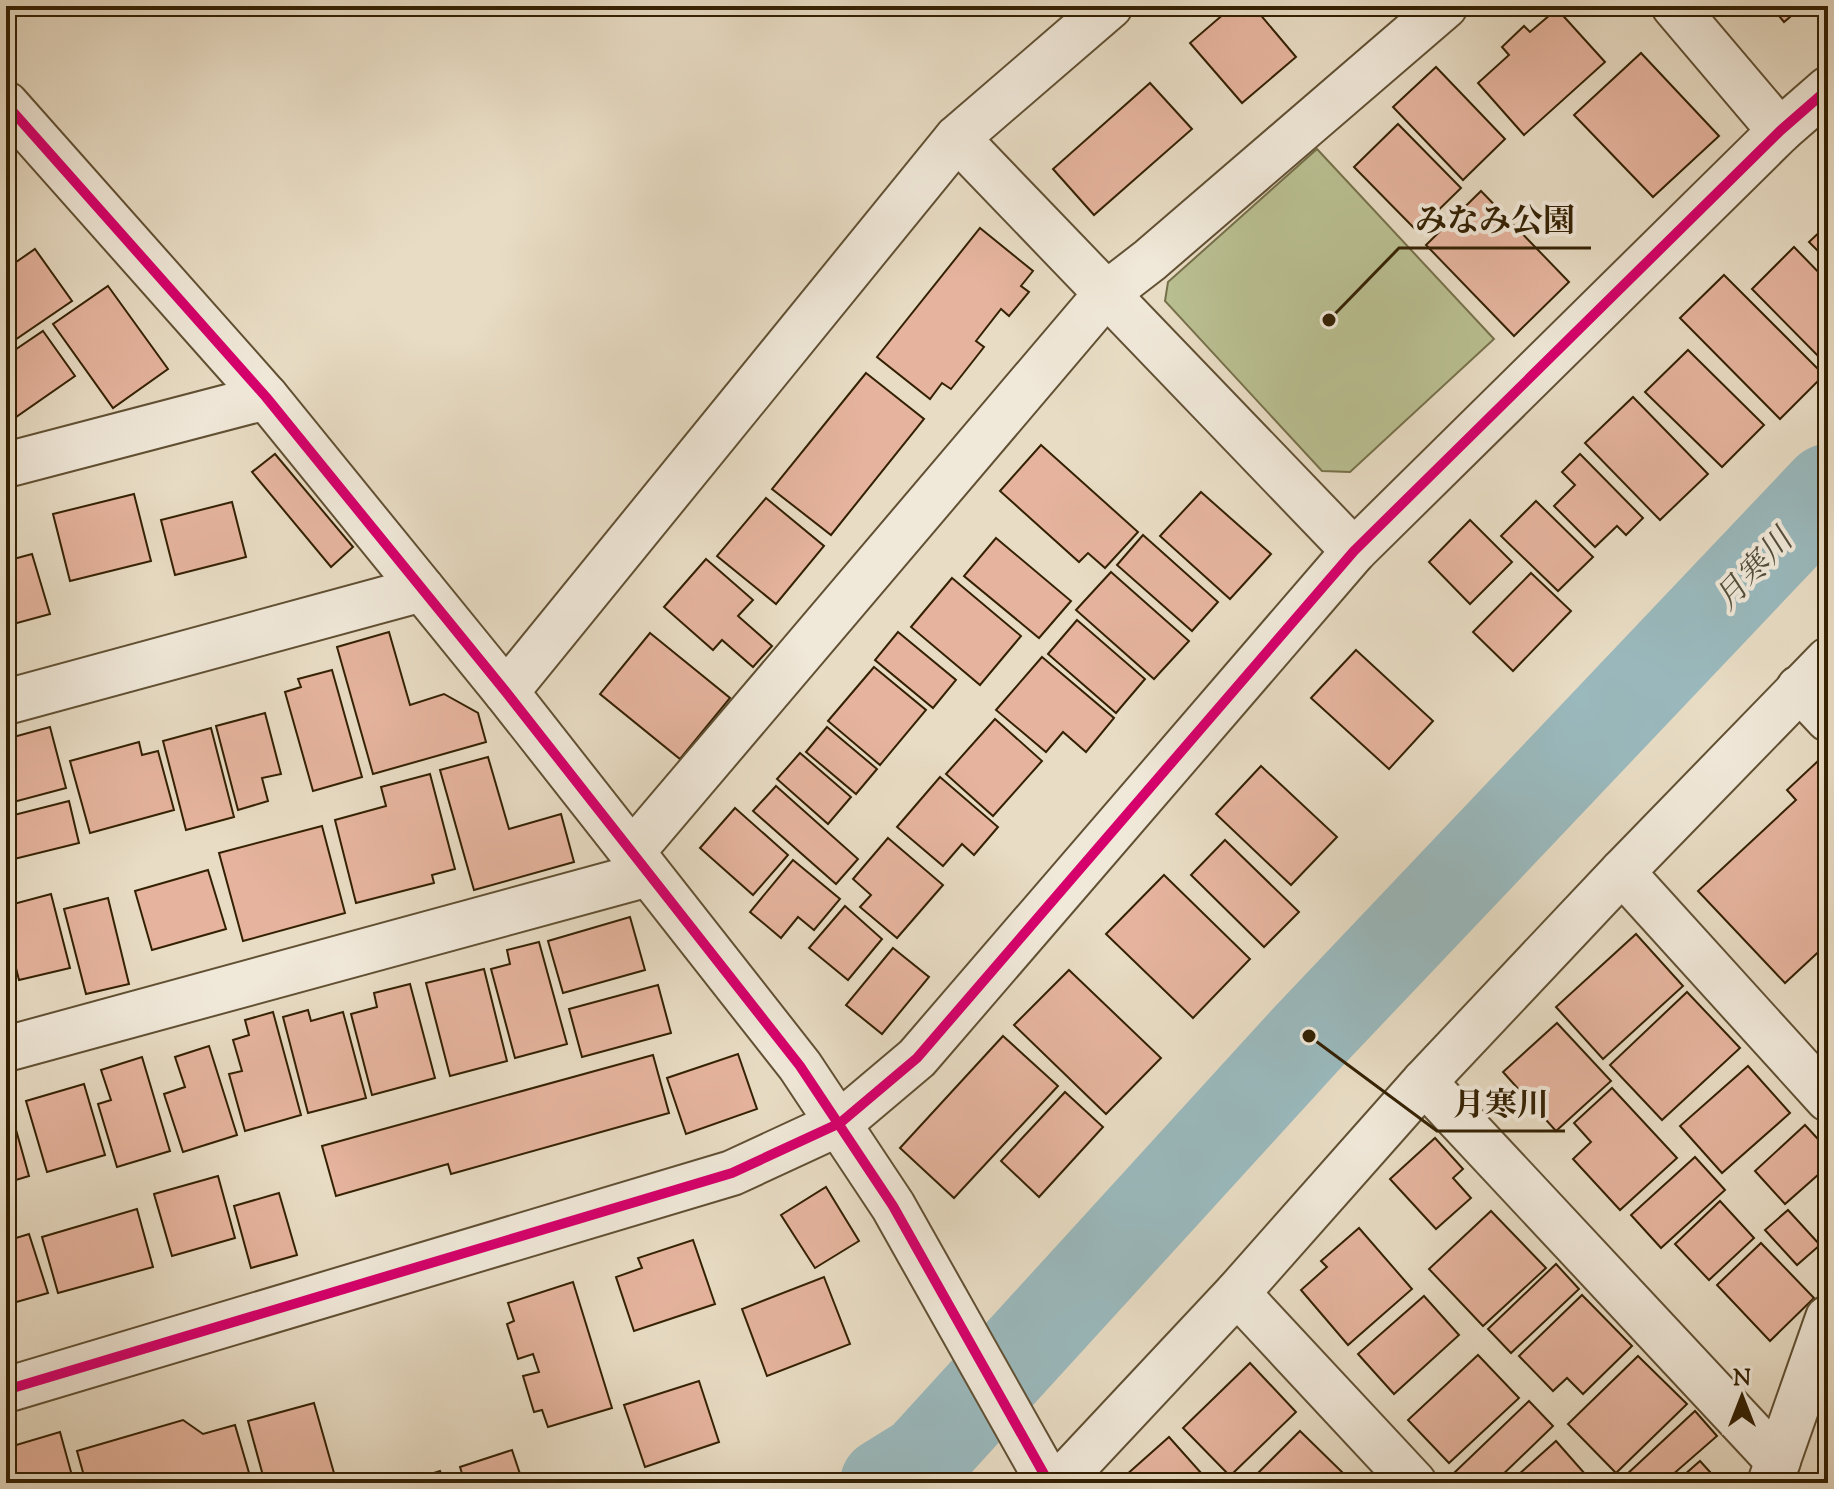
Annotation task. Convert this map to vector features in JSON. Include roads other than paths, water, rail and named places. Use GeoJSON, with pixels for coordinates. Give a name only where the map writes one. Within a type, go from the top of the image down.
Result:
{"type":"FeatureCollection","features":[{"type":"Feature","properties":{"kind":"street"},"geometry":{"type":"LineString","coordinates":[[506,692],[957,138],[1110,6]]}},
{"type":"Feature","properties":{"kind":"street"},"geometry":{"type":"LineString","coordinates":[[6,1049],[640,863],[1106,294],[1150,260],[1445,6]]}},
{"type":"Feature","properties":{"kind":"street"},"geometry":{"type":"LineString","coordinates":[[1674,6],[1780,131]]}},
{"type":"Feature","properties":{"kind":"street"},"geometry":{"type":"LineString","coordinates":[[6,1390],[732,1173],[840,1123],[917,1058],[1354,551],[1780,131],[1828,89]]}},
{"type":"Feature","properties":{"kind":"street"},"geometry":{"type":"LineString","coordinates":[[6,104],[266,397],[506,692],[800,1066],[893,1206],[951,1314],[1047,1474],[1237,1293],[1424,1082],[1814,674],[1828,719]]}},
{"type":"Feature","properties":{"kind":"street"},"geometry":{"type":"LineString","coordinates":[[957,138],[1354,551]]}},
{"type":"Feature","properties":{"kind":"street"},"geometry":{"type":"LineString","coordinates":[[6,465],[266,397]]}},
{"type":"Feature","properties":{"kind":"street"},"geometry":{"type":"LineString","coordinates":[[6,702],[422,589]]}},
{"type":"Feature","properties":{"kind":"street"},"geometry":{"type":"LineString","coordinates":[[1622,872],[1828,1099]]}},
{"type":"Feature","properties":{"kind":"street"},"geometry":{"type":"LineString","coordinates":[[1424,1082],[1774,1472],[1828,1318]]}},
{"type":"Feature","properties":{"kind":"street"},"geometry":{"type":"LineString","coordinates":[[1237,1293],[1414,1483]]}},
{"type":"Feature","properties":{"kind":"waterway","name":"月寒川"},"geometry":{"type":"LineString","coordinates":[[885,1483],[922,1460],[1309,1036],[1828,489]]}},
{"type":"Feature","properties":{"kind":"place","name":"みなみ公園"},"geometry":{"type":"Point","coordinates":[1329,320]}},
{"type":"Feature","properties":{"kind":"place","name":"月寒川"},"geometry":{"type":"Point","coordinates":[1309,1036]}}]}
